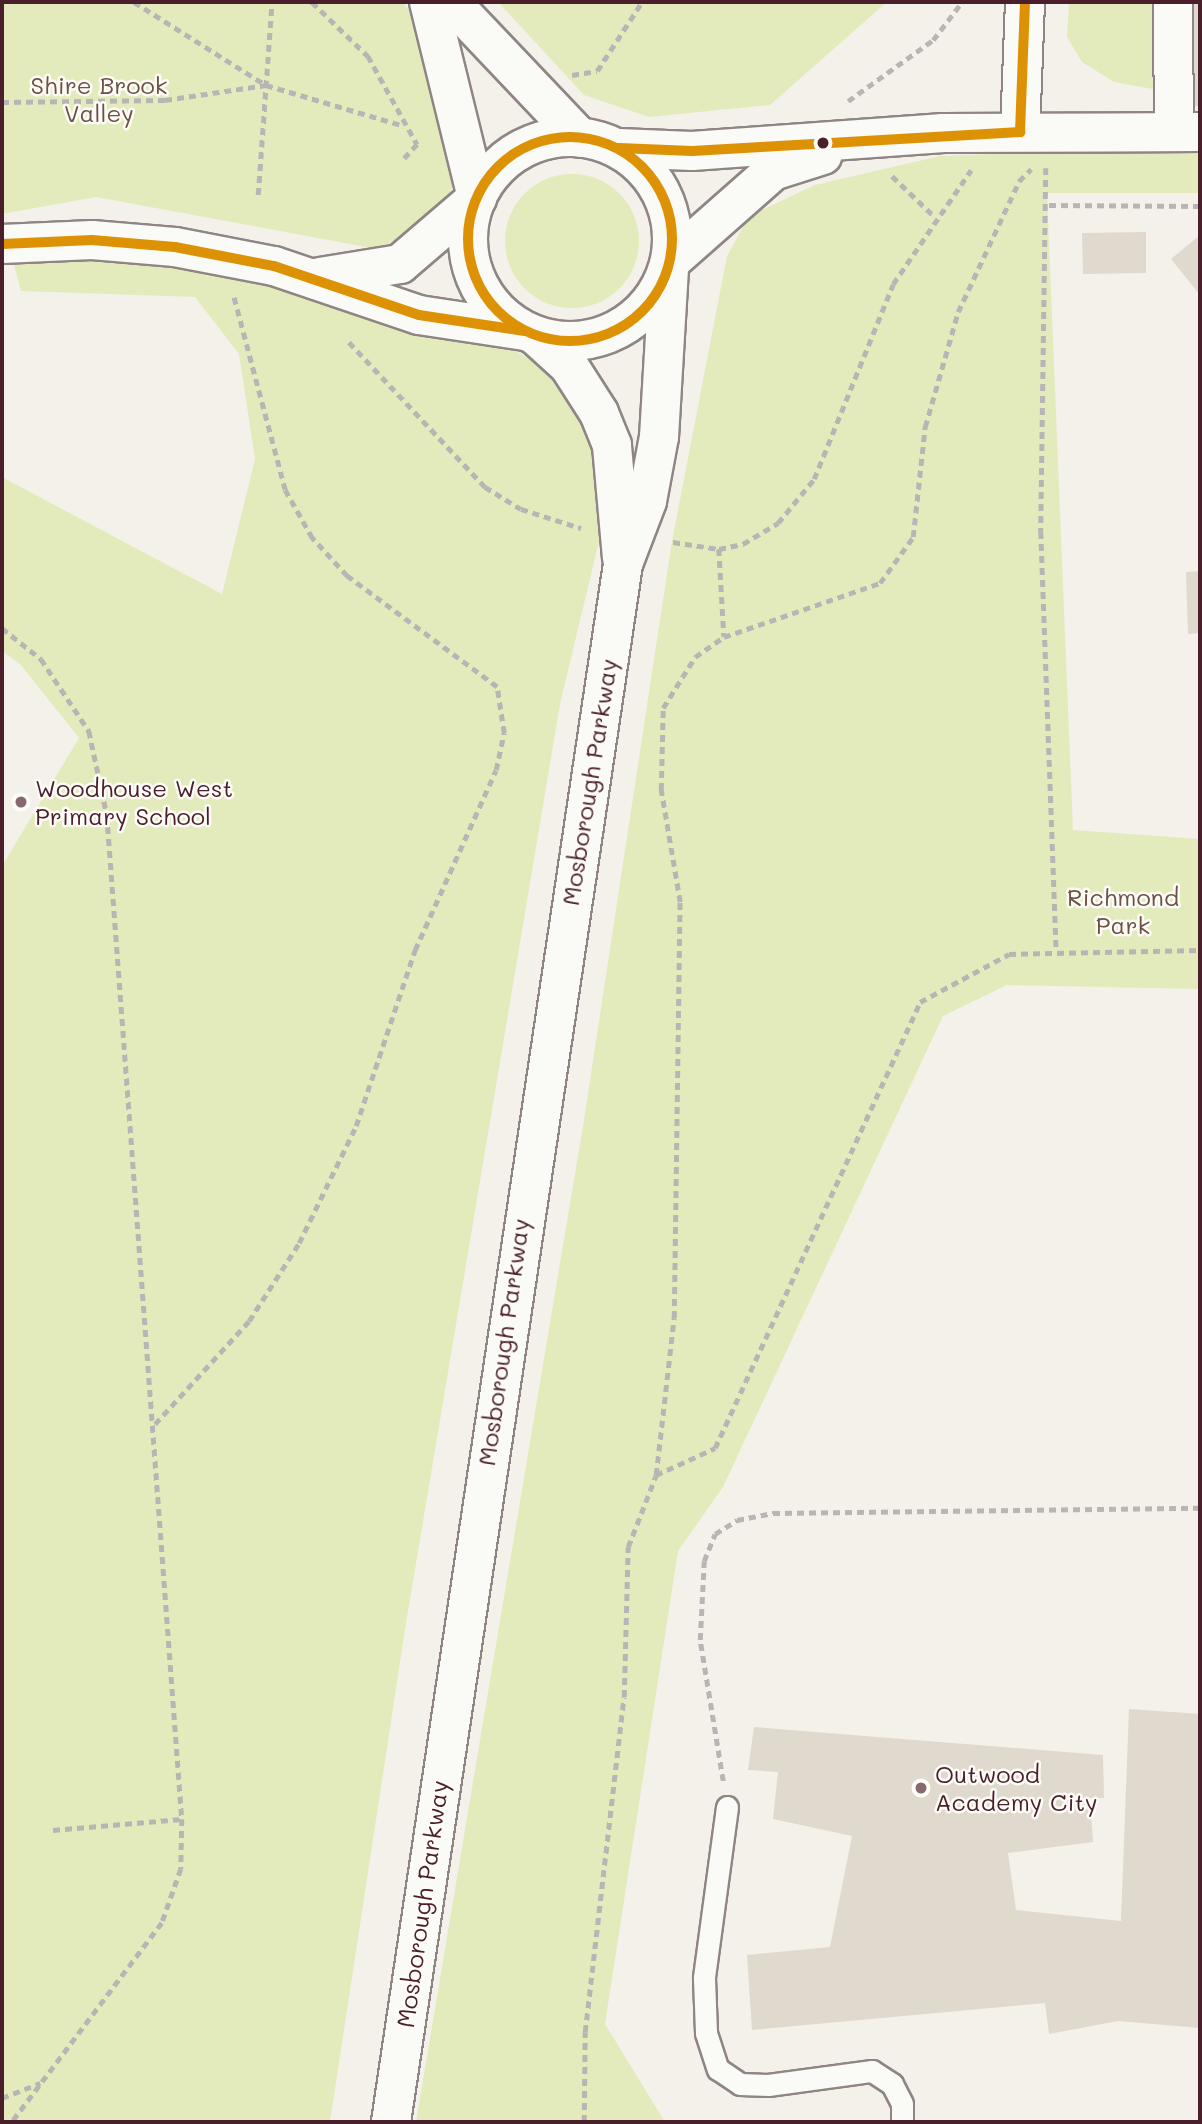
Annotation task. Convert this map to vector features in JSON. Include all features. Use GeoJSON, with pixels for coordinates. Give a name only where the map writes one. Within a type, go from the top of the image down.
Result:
{"type":"FeatureCollection","features":[{"type":"Feature","properties":{"kind":"main road"},"geometry":{"type":"LineString","coordinates":[[429,2],[477,198],[470,222],[471,264],[495,308],[531,333]]}},
{"type":"Feature","properties":{"kind":"main road"},"geometry":{"type":"LineString","coordinates":[[451,2],[580,138]]}},
{"type":"Feature","properties":{"kind":"main road"},"geometry":{"type":"LineString","coordinates":[[1025,2],[1038,139]]}},
{"type":"Feature","properties":{"kind":"main road"},"geometry":{"type":"LineString","coordinates":[[314,277],[400,264],[477,198],[513,155],[545,141],[580,138],[619,148],[1038,139],[1187,132],[1173,2]]}},
{"type":"Feature","properties":{"kind":"main road"},"geometry":{"type":"LineString","coordinates":[[2,244],[134,241],[314,277],[419,315],[577,341],[611,333],[651,301],[670,266],[773,171],[855,142]]}},
{"type":"Feature","properties":{"kind":"main road"},"geometry":{"type":"LineString","coordinates":[[619,148],[662,194],[672,228],[670,266]]}},
{"type":"Feature","properties":{"kind":"main road","name":"Mosborough Parkway"},"geometry":{"type":"LineString","coordinates":[[391,2122],[623,564],[647,501],[659,437],[670,266]]}},
{"type":"Feature","properties":{"kind":"main road","name":"Mosborough Parkway"},"geometry":{"type":"LineString","coordinates":[[531,333],[569,366],[612,446],[623,564]]}},
{"type":"Feature","properties":{"kind":"lane"},"geometry":{"type":"LineString","coordinates":[[727,1807],[704,1978],[706,2033],[718,2069],[740,2084],[768,2085],[872,2071],[892,2084],[902,2104],[902,2122]]}},
{"type":"Feature","properties":{"kind":"path"},"geometry":{"type":"LineString","coordinates":[[134,2],[266,85],[404,126]]}},
{"type":"Feature","properties":{"kind":"path"},"geometry":{"type":"LineString","coordinates":[[258,195],[272,2]]}},
{"type":"Feature","properties":{"kind":"path"},"geometry":{"type":"LineString","coordinates":[[312,2],[368,56],[404,126],[417,144]]}},
{"type":"Feature","properties":{"kind":"path"},"geometry":{"type":"LineString","coordinates":[[559,78],[597,71],[642,2]]}},
{"type":"Feature","properties":{"kind":"path"},"geometry":{"type":"LineString","coordinates":[[835,108],[933,40],[962,2]]}},
{"type":"Feature","properties":{"kind":"path"},"geometry":{"type":"LineString","coordinates":[[2,102],[165,100],[266,85]]}},
{"type":"Feature","properties":{"kind":"path"},"geometry":{"type":"LineString","coordinates":[[1038,139],[1041,532],[1056,948]]}},
{"type":"Feature","properties":{"kind":"path"},"geometry":{"type":"LineString","coordinates":[[584,2122],[586,2032],[624,1697],[628,1547],[656,1475],[674,1318],[680,902],[661,790],[663,708],[695,657],[724,637],[880,583],[913,537],[925,427],[958,312],[1038,139]]}},
{"type":"Feature","properties":{"kind":"path"},"geometry":{"type":"LineString","coordinates":[[673,542],[719,549],[743,544],[778,523],[814,479],[893,284],[935,217],[980,162]]}},
{"type":"Feature","properties":{"kind":"path"},"geometry":{"type":"LineString","coordinates":[[892,176],[935,217]]}},
{"type":"Feature","properties":{"kind":"path"},"geometry":{"type":"LineString","coordinates":[[1049,205],[1200,206]]}},
{"type":"Feature","properties":{"kind":"path"},"geometry":{"type":"LineString","coordinates":[[155,1425],[249,1321],[299,1243],[356,1126],[415,950],[496,770],[504,733],[497,687],[347,576],[312,538],[285,490],[230,283]]}},
{"type":"Feature","properties":{"kind":"path"},"geometry":{"type":"LineString","coordinates":[[349,342],[485,487],[521,509],[581,528]]}},
{"type":"Feature","properties":{"kind":"path"},"geometry":{"type":"LineString","coordinates":[[719,549],[724,637]]}},
{"type":"Feature","properties":{"kind":"path"},"geometry":{"type":"LineString","coordinates":[[2,628],[41,659],[89,731],[107,815],[155,1425],[182,1819],[181,1869],[162,1923],[12,2122]]}},
{"type":"Feature","properties":{"kind":"path"},"geometry":{"type":"LineString","coordinates":[[656,1475],[715,1448],[920,1002],[1009,954],[1056,948],[1200,950]]}},
{"type":"Feature","properties":{"kind":"path"},"geometry":{"type":"LineString","coordinates":[[727,1807],[700,1640],[704,1561],[715,1534],[737,1520],[772,1513],[1200,1508]]}},
{"type":"Feature","properties":{"kind":"path"},"geometry":{"type":"LineString","coordinates":[[53,1830],[182,1819]]}},
{"type":"Feature","properties":{"kind":"path"},"geometry":{"type":"LineString","coordinates":[[2,2098],[40,2083]]}},
{"type":"Feature","properties":{"kind":"green space","name":"Shire Brook Valley"},"geometry":{"type":"Polygon","coordinates":[[[2,2],[403,2],[433,47],[450,116],[453,186],[439,218],[377,249],[96,197],[2,214],[2,2]]]}},
{"type":"Feature","properties":{"kind":"green space"},"geometry":{"type":"Polygon","coordinates":[[[498,2],[887,2],[770,105],[649,117],[584,95],[498,2]]]}},
{"type":"Feature","properties":{"kind":"green space"},"geometry":{"type":"Polygon","coordinates":[[[1069,2],[1191,2],[1192,96],[1114,82],[1082,62],[1067,37],[1069,2]]]}},
{"type":"Feature","properties":{"kind":"green space","name":"Richmond Park"},"geometry":{"type":"Polygon","coordinates":[[[1200,146],[1200,193],[1047,193],[1073,830],[1200,839],[1200,989],[1007,985],[943,1016],[723,1487],[678,1551],[605,2024],[665,2122],[416,2122],[584,1120],[672,541],[727,256],[749,216],[815,185],[940,156],[1200,146]]]}},
{"type":"Feature","properties":{"kind":"green space"},"geometry":{"type":"Polygon","coordinates":[[[572,174],[597,180],[619,194],[633,216],[639,241],[633,266],[619,288],[597,302],[572,308],[547,302],[525,288],[511,266],[505,241],[511,216],[525,194],[547,180],[572,174]]]}},
{"type":"Feature","properties":{"kind":"green space"},"geometry":{"type":"Polygon","coordinates":[[[153,253],[505,345],[559,375],[589,423],[604,487],[601,533],[560,704],[406,1623],[330,2122],[2,2122],[2,866],[79,738],[20,664],[2,651],[2,477],[222,594],[255,459],[239,354],[195,297],[21,291],[14,265],[153,253]]]}},
{"type":"Feature","properties":{"kind":"building"},"geometry":{"type":"Polygon","coordinates":[[[1185,2],[1200,2],[1200,106],[1185,106],[1185,2]]]}},
{"type":"Feature","properties":{"kind":"building"},"geometry":{"type":"Polygon","coordinates":[[[1146,232],[1146,273],[1083,274],[1082,233],[1146,232]]]}},
{"type":"Feature","properties":{"kind":"building"},"geometry":{"type":"Polygon","coordinates":[[[1200,235],[1200,295],[1171,259],[1200,235]]]}},
{"type":"Feature","properties":{"kind":"building"},"geometry":{"type":"Polygon","coordinates":[[[1200,571],[1200,633],[1188,634],[1186,572],[1200,571]]]}},
{"type":"Feature","properties":{"kind":"building"},"geometry":{"type":"Polygon","coordinates":[[[1129,1709],[1200,1714],[1200,2028],[1118,2021],[1049,2034],[1045,2003],[752,2030],[747,1955],[830,1947],[852,1836],[773,1819],[778,1772],[748,1770],[754,1727],[1103,1755],[1104,1798],[1090,1798],[1093,1842],[1008,1853],[1016,1910],[1121,1921],[1129,1709]]]}},
{"type":"Feature","properties":{"kind":"transit line"},"geometry":{"type":"LineString","coordinates":[[619,148],[692,151],[1020,132],[1025,2]]}},
{"type":"Feature","properties":{"kind":"transit line"},"geometry":{"type":"LineString","coordinates":[[570,137],[609,145],[642,167],[664,200],[672,239],[664,278],[642,311],[609,333],[570,341],[531,333],[498,311],[476,278],[468,239],[476,200],[498,167],[531,145],[570,137]]}},
{"type":"Feature","properties":{"kind":"transit line"},"geometry":{"type":"LineString","coordinates":[[2,244],[92,240],[175,247],[274,266],[419,315],[525,331]]}},
{"type":"Feature","properties":{"kind":"place","name":"Woodhouse West Primary School"},"geometry":{"type":"Point","coordinates":[21,802]}},
{"type":"Feature","properties":{"kind":"place","name":"Outwood Academy City"},"geometry":{"type":"Point","coordinates":[921,1788]}}]}
